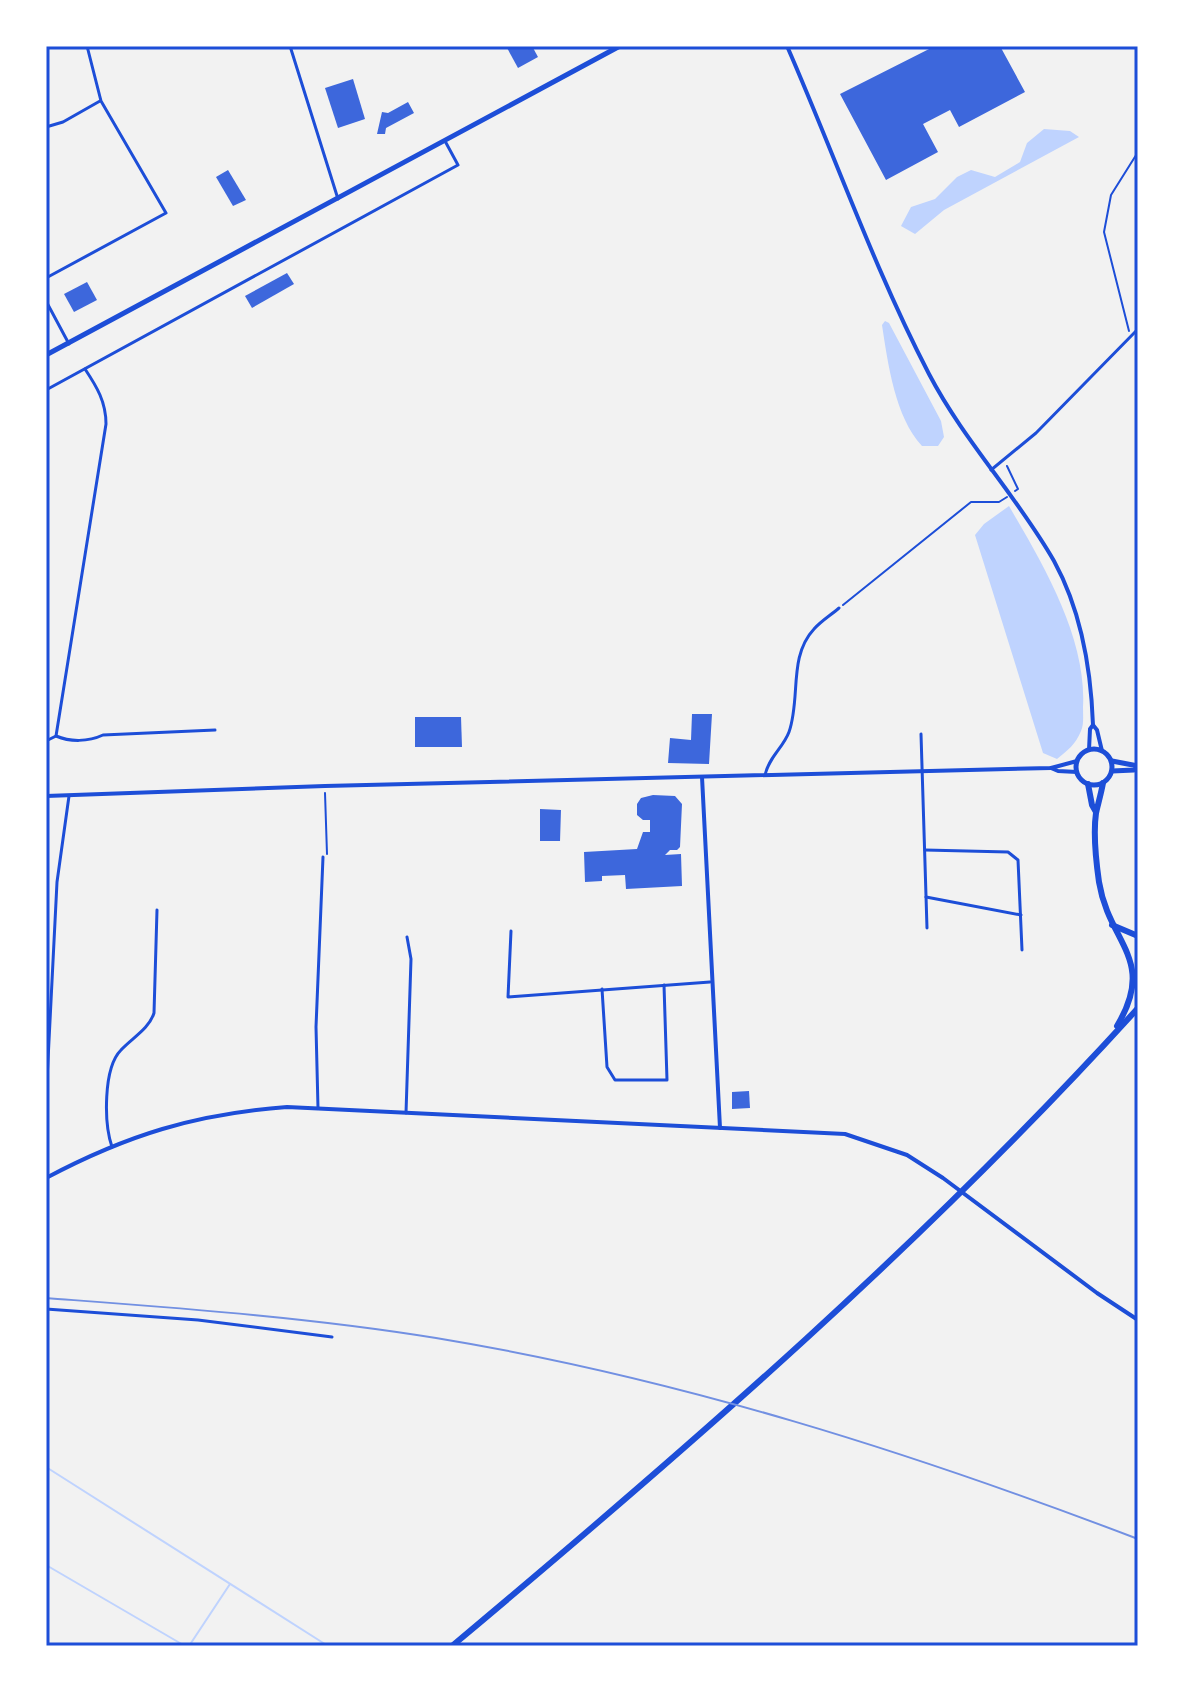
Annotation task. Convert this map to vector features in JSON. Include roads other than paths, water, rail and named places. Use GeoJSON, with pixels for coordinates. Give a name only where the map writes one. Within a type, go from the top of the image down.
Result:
{"type":"FeatureCollection","features":[{"type":"Feature","properties":{"kind":"highway"},"geometry":{"type":"LineString","coordinates":[[1103,783],[1096,812],[1098,881],[1112,925],[1132,962],[1135,981],[1121,1019],[1109,1039]]}},
{"type":"Feature","properties":{"kind":"highway"},"geometry":{"type":"LineString","coordinates":[[1088,784],[1096,812]]}},
{"type":"Feature","properties":{"kind":"highway"},"geometry":{"type":"LineString","coordinates":[[1112,925],[1138,936]]}},
{"type":"Feature","properties":{"kind":"highway"},"geometry":{"type":"LineString","coordinates":[[452,1646],[753,1388],[949,1206],[1138,1008]]}},
{"type":"Feature","properties":{"kind":"main road"},"geometry":{"type":"LineString","coordinates":[[46,355],[70,345],[620,46]]}},
{"type":"Feature","properties":{"kind":"main road"},"geometry":{"type":"LineString","coordinates":[[1089,750],[1102,751],[1111,761],[1112,771],[1103,783],[1088,784],[1077,772],[1077,761],[1089,750]]}},
{"type":"Feature","properties":{"kind":"main road"},"geometry":{"type":"LineString","coordinates":[[1111,761],[1138,766]]}},
{"type":"Feature","properties":{"kind":"main road"},"geometry":{"type":"LineString","coordinates":[[1112,771],[1134,770],[1138,766]]}},
{"type":"Feature","properties":{"kind":"street"},"geometry":{"type":"LineString","coordinates":[[46,278],[166,213],[101,101],[87,46]]}},
{"type":"Feature","properties":{"kind":"street"},"geometry":{"type":"LineString","coordinates":[[290,46],[338,199]]}},
{"type":"Feature","properties":{"kind":"street"},"geometry":{"type":"LineString","coordinates":[[787,46],[900,317],[932,379],[1055,564],[1072,604],[1089,665],[1093,725],[1102,751]]}},
{"type":"Feature","properties":{"kind":"street"},"geometry":{"type":"LineString","coordinates":[[46,127],[63,122],[101,101]]}},
{"type":"Feature","properties":{"kind":"street"},"geometry":{"type":"LineString","coordinates":[[46,390],[458,165],[445,140]]}},
{"type":"Feature","properties":{"kind":"street"},"geometry":{"type":"LineString","coordinates":[[46,301],[70,345]]}},
{"type":"Feature","properties":{"kind":"street"},"geometry":{"type":"LineString","coordinates":[[991,470],[1036,433],[1138,329]]}},
{"type":"Feature","properties":{"kind":"street"},"geometry":{"type":"LineString","coordinates":[[56,736],[106,424],[106,409],[99,390],[85,368]]}},
{"type":"Feature","properties":{"kind":"street"},"geometry":{"type":"LineString","coordinates":[[765,775],[768,761],[788,734],[793,717],[798,662],[805,641],[839,608]]}},
{"type":"Feature","properties":{"kind":"street"},"geometry":{"type":"LineString","coordinates":[[1089,750],[1093,725]]}},
{"type":"Feature","properties":{"kind":"street"},"geometry":{"type":"LineString","coordinates":[[46,741],[56,736],[66,740],[93,739],[103,735],[215,730]]}},
{"type":"Feature","properties":{"kind":"street"},"geometry":{"type":"LineString","coordinates":[[921,734],[927,928]]}},
{"type":"Feature","properties":{"kind":"street"},"geometry":{"type":"LineString","coordinates":[[46,796],[1051,768],[1077,761]]}},
{"type":"Feature","properties":{"kind":"street"},"geometry":{"type":"LineString","coordinates":[[1051,768],[1077,772]]}},
{"type":"Feature","properties":{"kind":"street"},"geometry":{"type":"LineString","coordinates":[[702,777],[710,982],[720,1128]]}},
{"type":"Feature","properties":{"kind":"street"},"geometry":{"type":"LineString","coordinates":[[46,1098],[57,882],[69,796]]}},
{"type":"Feature","properties":{"kind":"street"},"geometry":{"type":"LineString","coordinates":[[925,850],[1008,852],[1018,860],[1022,950]]}},
{"type":"Feature","properties":{"kind":"street"},"geometry":{"type":"LineString","coordinates":[[318,1108],[316,1027],[323,857]]}},
{"type":"Feature","properties":{"kind":"street"},"geometry":{"type":"LineString","coordinates":[[926,897],[1022,916]]}},
{"type":"Feature","properties":{"kind":"street"},"geometry":{"type":"LineString","coordinates":[[112,1147],[108,1099],[112,1063],[118,1052],[147,1026],[154,1013],[157,910]]}},
{"type":"Feature","properties":{"kind":"street"},"geometry":{"type":"LineString","coordinates":[[511,931],[508,997],[710,982]]}},
{"type":"Feature","properties":{"kind":"street"},"geometry":{"type":"LineString","coordinates":[[406,1114],[411,959],[407,937]]}},
{"type":"Feature","properties":{"kind":"street"},"geometry":{"type":"LineString","coordinates":[[46,945],[55,945]]}},
{"type":"Feature","properties":{"kind":"street"},"geometry":{"type":"LineString","coordinates":[[602,989],[607,1067],[615,1080],[667,1080],[664,985]]}},
{"type":"Feature","properties":{"kind":"street"},"geometry":{"type":"LineString","coordinates":[[46,1178],[112,1147],[174,1123],[251,1110],[318,1108],[845,1134],[907,1155],[1138,1320]]}},
{"type":"Feature","properties":{"kind":"street"},"geometry":{"type":"LineString","coordinates":[[46,1309],[198,1320],[332,1337]]}},
{"type":"Feature","properties":{"kind":"water"},"geometry":{"type":"Polygon","coordinates":[[[1044,129],[1070,131],[1079,137],[944,210],[915,234],[901,226],[911,207],[935,199],[957,177],[971,170],[995,177],[1020,162],[1027,143],[1044,129]]]}},
{"type":"Feature","properties":{"kind":"water"},"geometry":{"type":"Polygon","coordinates":[[[885,321],[889,323],[941,421],[944,437],[938,446],[922,446],[905,420],[890,373],[882,325],[885,321]]]}},
{"type":"Feature","properties":{"kind":"water"},"geometry":{"type":"Polygon","coordinates":[[[1009,506],[1060,602],[1078,655],[1083,726],[1074,743],[1057,759],[1043,753],[975,535],[984,524],[1009,506]]]}},
{"type":"Feature","properties":{"kind":"waterway"},"geometry":{"type":"LineString","coordinates":[[46,1467],[328,1646]]}},
{"type":"Feature","properties":{"kind":"waterway"},"geometry":{"type":"LineString","coordinates":[[46,1565],[185,1646]]}},
{"type":"Feature","properties":{"kind":"waterway"},"geometry":{"type":"LineString","coordinates":[[189,1646],[230,1584]]}},
{"type":"Feature","properties":{"kind":"railway"},"geometry":{"type":"LineString","coordinates":[[46,1298],[339,1324],[436,1338],[616,1374],[704,1396],[879,1448],[1138,1539]]}}]}
